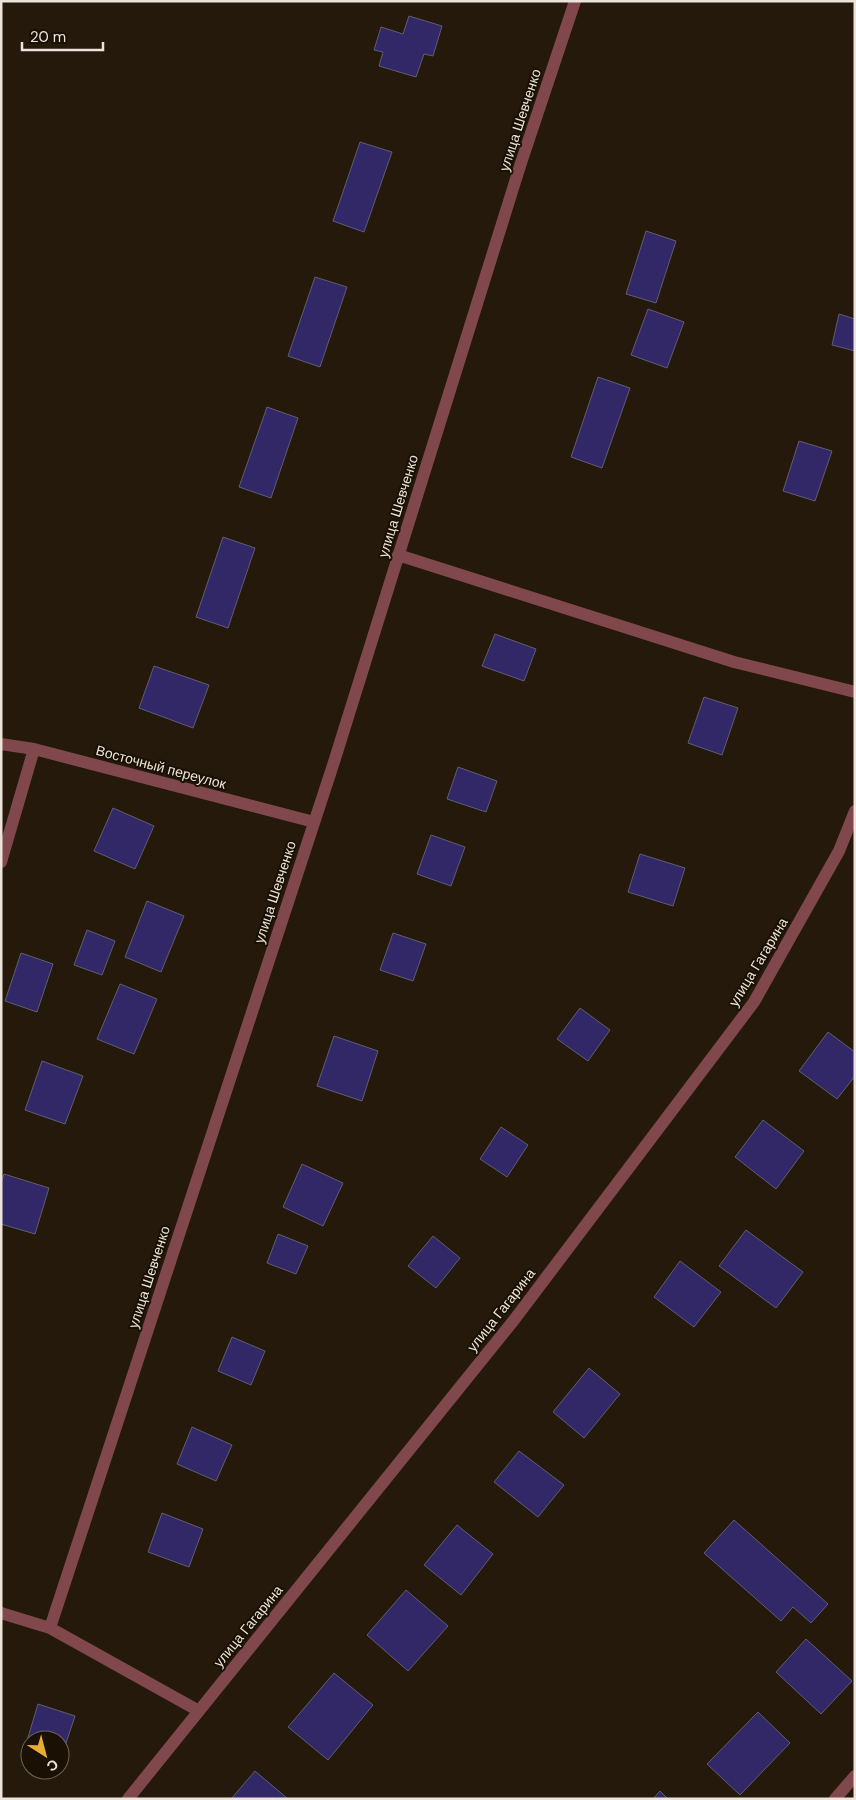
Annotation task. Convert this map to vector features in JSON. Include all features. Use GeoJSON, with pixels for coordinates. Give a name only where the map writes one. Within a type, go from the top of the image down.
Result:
{"type":"FeatureCollection","features":[{"type":"Feature","properties":{"kind":"street","name":"улица Шевченко"},"geometry":{"type":"LineString","coordinates":[[50,1628],[334,762],[520,166],[575,1]]}},
{"type":"Feature","properties":{"kind":"street"},"geometry":{"type":"LineString","coordinates":[[398,555],[734,662],[855,692]]}},
{"type":"Feature","properties":{"kind":"street","name":"Восточный переулок"},"geometry":{"type":"LineString","coordinates":[[1,744],[34,750],[314,822]]}},
{"type":"Feature","properties":{"kind":"street"},"geometry":{"type":"LineString","coordinates":[[1,862],[34,750]]}},
{"type":"Feature","properties":{"kind":"street","name":"улица Гагарина"},"geometry":{"type":"LineString","coordinates":[[128,1799],[514,1320],[754,1002],[839,851],[855,811]]}},
{"type":"Feature","properties":{"kind":"street"},"geometry":{"type":"LineString","coordinates":[[1,1613],[50,1628],[199,1711]]}},
{"type":"Feature","properties":{"kind":"street"},"geometry":{"type":"LineString","coordinates":[[835,1799],[855,1776]]}},
{"type":"Feature","properties":{"kind":"building"},"geometry":{"type":"Polygon","coordinates":[[[409,16],[442,26],[433,56],[424,54],[416,77],[379,66],[383,52],[374,50],[381,27],[403,34],[409,16]]]}},
{"type":"Feature","properties":{"kind":"building"},"geometry":{"type":"Polygon","coordinates":[[[360,142],[392,152],[364,232],[333,221],[360,142]]]}},
{"type":"Feature","properties":{"kind":"building"},"geometry":{"type":"Polygon","coordinates":[[[646,231],[676,241],[656,303],[626,294],[646,231]]]}},
{"type":"Feature","properties":{"kind":"building"},"geometry":{"type":"Polygon","coordinates":[[[315,277],[347,287],[320,367],[288,356],[315,277]]]}},
{"type":"Feature","properties":{"kind":"building"},"geometry":{"type":"Polygon","coordinates":[[[648,309],[684,322],[667,368],[631,355],[648,309]]]}},
{"type":"Feature","properties":{"kind":"building"},"geometry":{"type":"Polygon","coordinates":[[[839,314],[855,319],[855,351],[832,345],[839,314]]]}},
{"type":"Feature","properties":{"kind":"building"},"geometry":{"type":"Polygon","coordinates":[[[598,377],[630,388],[602,468],[571,457],[598,377]]]}},
{"type":"Feature","properties":{"kind":"building"},"geometry":{"type":"Polygon","coordinates":[[[267,407],[298,418],[271,498],[239,487],[267,407]]]}},
{"type":"Feature","properties":{"kind":"building"},"geometry":{"type":"Polygon","coordinates":[[[799,441],[832,451],[815,501],[783,491],[799,441]]]}},
{"type":"Feature","properties":{"kind":"building"},"geometry":{"type":"Polygon","coordinates":[[[223,537],[255,548],[228,628],[196,617],[223,537]]]}},
{"type":"Feature","properties":{"kind":"building"},"geometry":{"type":"Polygon","coordinates":[[[495,634],[536,649],[524,681],[482,666],[495,634]]]}},
{"type":"Feature","properties":{"kind":"building"},"geometry":{"type":"Polygon","coordinates":[[[154,666],[209,685],[193,728],[139,708],[154,666]]]}},
{"type":"Feature","properties":{"kind":"building"},"geometry":{"type":"Polygon","coordinates":[[[704,697],[738,708],[722,755],[688,743],[704,697]]]}},
{"type":"Feature","properties":{"kind":"building"},"geometry":{"type":"Polygon","coordinates":[[[458,767],[497,781],[486,812],[447,799],[458,767]]]}},
{"type":"Feature","properties":{"kind":"building"},"geometry":{"type":"Polygon","coordinates":[[[113,808],[154,826],[135,869],[94,851],[113,808]]]}},
{"type":"Feature","properties":{"kind":"building"},"geometry":{"type":"Polygon","coordinates":[[[431,835],[465,847],[451,886],[417,874],[431,835]]]}},
{"type":"Feature","properties":{"kind":"building"},"geometry":{"type":"Polygon","coordinates":[[[640,854],[685,868],[673,906],[628,892],[640,854]]]}},
{"type":"Feature","properties":{"kind":"building"},"geometry":{"type":"Polygon","coordinates":[[[147,901],[184,916],[161,972],[125,957],[147,901]]]}},
{"type":"Feature","properties":{"kind":"building"},"geometry":{"type":"Polygon","coordinates":[[[87,930],[115,941],[102,975],[74,965],[87,930]]]}},
{"type":"Feature","properties":{"kind":"building"},"geometry":{"type":"Polygon","coordinates":[[[393,933],[426,944],[413,981],[380,970],[393,933]]]}},
{"type":"Feature","properties":{"kind":"building"},"geometry":{"type":"Polygon","coordinates":[[[21,953],[53,964],[37,1012],[5,1001],[21,953]]]}},
{"type":"Feature","properties":{"kind":"building"},"geometry":{"type":"Polygon","coordinates":[[[120,984],[157,999],[134,1054],[97,1039],[120,984]]]}},
{"type":"Feature","properties":{"kind":"building"},"geometry":{"type":"Polygon","coordinates":[[[580,1008],[610,1030],[588,1061],[557,1039],[580,1008]]]}},
{"type":"Feature","properties":{"kind":"building"},"geometry":{"type":"Polygon","coordinates":[[[828,1032],[855,1052],[855,1076],[837,1099],[799,1071],[828,1032]]]}},
{"type":"Feature","properties":{"kind":"building"},"geometry":{"type":"Polygon","coordinates":[[[334,1036],[378,1051],[362,1101],[317,1086],[334,1036]]]}},
{"type":"Feature","properties":{"kind":"building"},"geometry":{"type":"Polygon","coordinates":[[[42,1061],[83,1076],[65,1124],[25,1110],[42,1061]]]}},
{"type":"Feature","properties":{"kind":"building"},"geometry":{"type":"Polygon","coordinates":[[[763,1120],[804,1151],[776,1189],[735,1157],[763,1120]]]}},
{"type":"Feature","properties":{"kind":"building"},"geometry":{"type":"Polygon","coordinates":[[[501,1127],[528,1145],[507,1177],[480,1159],[501,1127]]]}},
{"type":"Feature","properties":{"kind":"building"},"geometry":{"type":"Polygon","coordinates":[[[302,1164],[343,1183],[323,1226],[283,1207],[302,1164]]]}},
{"type":"Feature","properties":{"kind":"building"},"geometry":{"type":"Polygon","coordinates":[[[4,1174],[49,1188],[35,1234],[1,1224],[1,1183],[4,1174]]]}},
{"type":"Feature","properties":{"kind":"building"},"geometry":{"type":"Polygon","coordinates":[[[746,1230],[803,1272],[776,1308],[719,1266],[746,1230]]]}},
{"type":"Feature","properties":{"kind":"building"},"geometry":{"type":"Polygon","coordinates":[[[278,1234],[308,1246],[296,1274],[267,1263],[278,1234]]]}},
{"type":"Feature","properties":{"kind":"building"},"geometry":{"type":"Polygon","coordinates":[[[433,1236],[460,1258],[436,1288],[408,1266],[433,1236]]]}},
{"type":"Feature","properties":{"kind":"building"},"geometry":{"type":"Polygon","coordinates":[[[680,1261],[721,1292],[694,1327],[654,1297],[680,1261]]]}},
{"type":"Feature","properties":{"kind":"building"},"geometry":{"type":"Polygon","coordinates":[[[232,1337],[265,1351],[251,1385],[218,1371],[232,1337]]]}},
{"type":"Feature","properties":{"kind":"building"},"geometry":{"type":"Polygon","coordinates":[[[589,1368],[620,1394],[584,1438],[553,1412],[589,1368]]]}},
{"type":"Feature","properties":{"kind":"building"},"geometry":{"type":"Polygon","coordinates":[[[192,1427],[232,1445],[216,1481],[177,1464],[192,1427]]]}},
{"type":"Feature","properties":{"kind":"building"},"geometry":{"type":"Polygon","coordinates":[[[519,1451],[564,1485],[538,1517],[494,1482],[519,1451]]]}},
{"type":"Feature","properties":{"kind":"building"},"geometry":{"type":"Polygon","coordinates":[[[162,1513],[203,1529],[189,1567],[148,1552],[162,1513]]]}},
{"type":"Feature","properties":{"kind":"building"},"geometry":{"type":"Polygon","coordinates":[[[734,1520],[828,1604],[811,1623],[793,1607],[781,1621],[704,1553],[734,1520]]]}},
{"type":"Feature","properties":{"kind":"building"},"geometry":{"type":"Polygon","coordinates":[[[457,1525],[493,1554],[461,1595],[424,1565],[457,1525]]]}},
{"type":"Feature","properties":{"kind":"building"},"geometry":{"type":"Polygon","coordinates":[[[406,1590],[448,1626],[408,1671],[367,1635],[406,1590]]]}},
{"type":"Feature","properties":{"kind":"building"},"geometry":{"type":"Polygon","coordinates":[[[806,1639],[852,1681],[821,1714],[776,1672],[806,1639]]]}},
{"type":"Feature","properties":{"kind":"building"},"geometry":{"type":"Polygon","coordinates":[[[334,1673],[373,1705],[328,1760],[288,1727],[334,1673]]]}},
{"type":"Feature","properties":{"kind":"building"},"geometry":{"type":"Polygon","coordinates":[[[38,1704],[75,1716],[70,1731],[30,1730],[38,1704]]]}},
{"type":"Feature","properties":{"kind":"building"},"geometry":{"type":"Polygon","coordinates":[[[758,1712],[790,1743],[740,1795],[707,1764],[758,1712]]]}},
{"type":"Feature","properties":{"kind":"building"},"geometry":{"type":"Polygon","coordinates":[[[255,1771],[288,1799],[231,1799],[255,1771]]]}},
{"type":"Feature","properties":{"kind":"building"},"geometry":{"type":"Polygon","coordinates":[[[660,1791],[668,1799],[653,1799],[660,1791]]]}}]}
